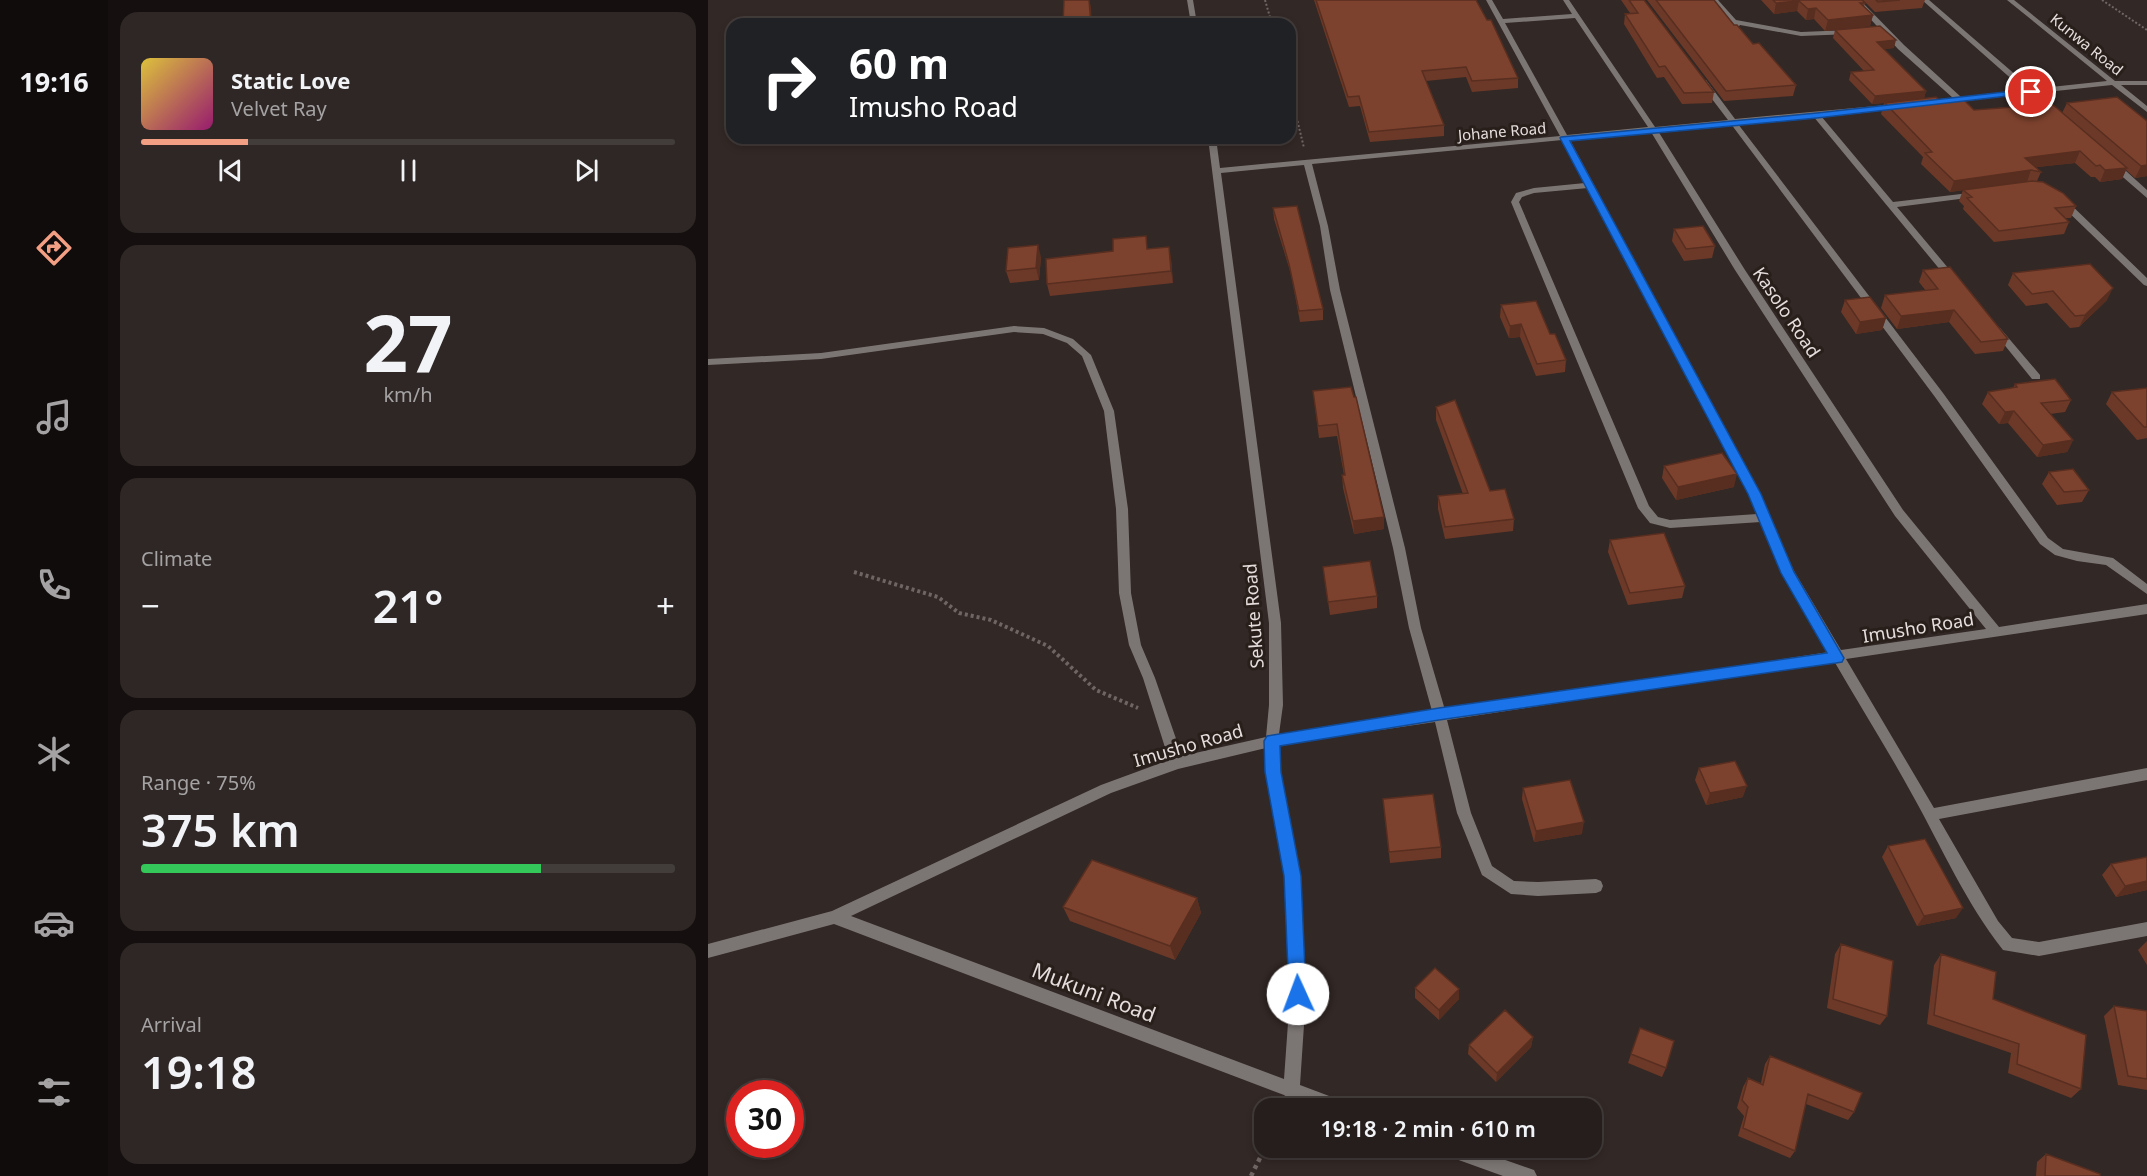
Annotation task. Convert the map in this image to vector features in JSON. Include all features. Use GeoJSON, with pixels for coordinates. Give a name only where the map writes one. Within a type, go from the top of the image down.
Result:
{"type":"FeatureCollection","features":[{"type":"Feature","properties":{"kind":"street"},"geometry":{"type":"LineString","coordinates":[[1190,0],[1193,18]]}},
{"type":"Feature","properties":{"kind":"street"},"geometry":{"type":"LineString","coordinates":[[1489,0],[1591,185],[1755,494],[1788,573],[1993,926],[2008,945],[2039,949],[2147,928]]}},
{"type":"Feature","properties":{"kind":"street","name":"Kasolo Road"},"geometry":{"type":"LineString","coordinates":[[1566,0],[1653,129],[1740,270],[1899,513],[1996,632]]}},
{"type":"Feature","properties":{"kind":"street"},"geometry":{"type":"LineString","coordinates":[[1714,0],[1740,30]]}},
{"type":"Feature","properties":{"kind":"street"},"geometry":{"type":"LineString","coordinates":[[1856,0],[1959,99]]}},
{"type":"Feature","properties":{"kind":"street"},"geometry":{"type":"LineString","coordinates":[[1925,0],[2067,123]]}},
{"type":"Feature","properties":{"kind":"street","name":"Kunwa Road"},"geometry":{"type":"LineString","coordinates":[[2010,0],[2147,110]]}},
{"type":"Feature","properties":{"kind":"street"},"geometry":{"type":"LineString","coordinates":[[1500,21],[1577,16]]}},
{"type":"Feature","properties":{"kind":"street"},"geometry":{"type":"LineString","coordinates":[[1733,22],[1801,34],[1863,31]]}},
{"type":"Feature","properties":{"kind":"street"},"geometry":{"type":"LineString","coordinates":[[1873,30],[1884,29]]}},
{"type":"Feature","properties":{"kind":"street"},"geometry":{"type":"LineString","coordinates":[[1698,76],[1932,386],[2044,541],[2059,552],[2109,561],[2147,590]]}},
{"type":"Feature","properties":{"kind":"street"},"geometry":{"type":"LineString","coordinates":[[1923,103],[2113,83],[2147,83]]}},
{"type":"Feature","properties":{"kind":"street","name":"Johane Road"},"geometry":{"type":"LineString","coordinates":[[1218,171],[1653,129],[1817,116],[1911,105]]}},
{"type":"Feature","properties":{"kind":"street"},"geometry":{"type":"LineString","coordinates":[[1817,116],[1959,286]]}},
{"type":"Feature","properties":{"kind":"street","name":"Sekute Road"},"geometry":{"type":"LineString","coordinates":[[1213,144],[1275,623],[1276,705],[1272,741],[1273,772],[1292,876],[1298,994],[1291,1092]]}},
{"type":"Feature","properties":{"kind":"street"},"geometry":{"type":"LineString","coordinates":[[2102,155],[2147,195]]}},
{"type":"Feature","properties":{"kind":"street"},"geometry":{"type":"LineString","coordinates":[[1308,163],[1324,226],[1335,290],[1399,548],[1415,628],[1464,813],[1487,870],[1511,887],[1538,889],[1596,886]]}},
{"type":"Feature","properties":{"kind":"street"},"geometry":{"type":"LineString","coordinates":[[1591,185],[1534,191],[1520,195],[1515,202],[1644,508],[1654,520],[1670,524],[1764,518]]}},
{"type":"Feature","properties":{"kind":"street"},"geometry":{"type":"LineString","coordinates":[[1890,205],[1988,192]]}},
{"type":"Feature","properties":{"kind":"street"},"geometry":{"type":"LineString","coordinates":[[2054,195],[2147,283]]}},
{"type":"Feature","properties":{"kind":"street"},"geometry":{"type":"LineString","coordinates":[[1990,322],[2036,377]]}},
{"type":"Feature","properties":{"kind":"street"},"geometry":{"type":"LineString","coordinates":[[708,362],[821,356],[1014,329],[1044,331],[1070,341],[1086,355],[1109,411],[1122,509],[1125,593],[1135,645],[1149,678],[1177,764]]}},
{"type":"Feature","properties":{"kind":"street","name":"Imusho Road"},"geometry":{"type":"LineString","coordinates":[[708,951],[834,917],[1106,789],[1177,764],[1272,741],[1439,714],[1836,658],[2147,609]]}},
{"type":"Feature","properties":{"kind":"street"},"geometry":{"type":"LineString","coordinates":[[1930,815],[2147,774]]}},
{"type":"Feature","properties":{"kind":"street","name":"Mukuni Road"},"geometry":{"type":"LineString","coordinates":[[834,917],[1309,1098]]}},
{"type":"Feature","properties":{"kind":"street"},"geometry":{"type":"LineString","coordinates":[[1477,1158],[1528,1176]]}},
{"type":"Feature","properties":{"kind":"path"},"geometry":{"type":"LineString","coordinates":[[1264,0],[1270,18]]}},
{"type":"Feature","properties":{"kind":"path"},"geometry":{"type":"LineString","coordinates":[[2102,0],[2147,30]]}},
{"type":"Feature","properties":{"kind":"path"},"geometry":{"type":"LineString","coordinates":[[1296,114],[1308,163]]}},
{"type":"Feature","properties":{"kind":"path"},"geometry":{"type":"LineString","coordinates":[[855,572],[938,597],[959,613],[991,620],[1048,646],[1096,690],[1137,708],[1159,712]]}},
{"type":"Feature","properties":{"kind":"path"},"geometry":{"type":"LineString","coordinates":[[1251,1176],[1260,1158]]}},
{"type":"Feature","properties":{"kind":"building"},"geometry":{"type":"Polygon","coordinates":[[[1064,0],[1089,0],[1090,18],[1063,18],[1064,0]]]}},
{"type":"Feature","properties":{"kind":"building"},"geometry":{"type":"Polygon","coordinates":[[[1316,0],[1476,0],[1487,20],[1491,20],[1518,78],[1472,81],[1466,67],[1422,71],[1444,125],[1369,132],[1359,96],[1348,97],[1316,0]]]}},
{"type":"Feature","properties":{"kind":"building"},"geometry":{"type":"Polygon","coordinates":[[[1629,0],[1644,0],[1714,92],[1684,93],[1665,66],[1659,67],[1625,14],[1638,13],[1629,0]]]}},
{"type":"Feature","properties":{"kind":"building"},"geometry":{"type":"Polygon","coordinates":[[[1656,0],[1714,0],[1734,25],[1737,25],[1753,44],[1759,43],[1796,85],[1726,91],[1656,0]]]}},
{"type":"Feature","properties":{"kind":"building"},"geometry":{"type":"Polygon","coordinates":[[[1773,0],[1862,0],[1865,3],[1860,3],[1873,15],[1828,20],[1816,8],[1808,9],[1799,1],[1776,3],[1773,0]]]}},
{"type":"Feature","properties":{"kind":"building"},"geometry":{"type":"Polygon","coordinates":[[[1876,0],[1900,0],[1878,2],[1876,0]]]}},
{"type":"Feature","properties":{"kind":"building"},"geometry":{"type":"Polygon","coordinates":[[[1880,26],[1896,40],[1877,42],[1926,91],[1875,96],[1851,72],[1874,70],[1835,30],[1880,26]]]}},
{"type":"Feature","properties":{"kind":"building"},"geometry":{"type":"Polygon","coordinates":[[[1936,97],[1940,101],[1963,99],[1974,110],[2052,104],[2127,168],[2105,170],[2100,165],[2096,166],[2080,151],[2025,158],[2041,172],[2031,170],[1954,181],[1925,153],[1932,152],[1885,103],[1936,97]]]}},
{"type":"Feature","properties":{"kind":"building"},"geometry":{"type":"Polygon","coordinates":[[[2117,97],[2147,121],[2147,165],[2141,166],[2067,103],[2117,97]]]}},
{"type":"Feature","properties":{"kind":"building"},"geometry":{"type":"Polygon","coordinates":[[[2032,181],[2043,182],[2063,193],[2076,206],[2055,208],[2069,222],[1999,231],[1967,198],[1972,197],[1963,190],[2032,181]]]}},
{"type":"Feature","properties":{"kind":"building"},"geometry":{"type":"Polygon","coordinates":[[[1297,206],[1323,309],[1299,311],[1289,264],[1273,208],[1297,206]]]}},
{"type":"Feature","properties":{"kind":"building"},"geometry":{"type":"Polygon","coordinates":[[[1703,226],[1715,246],[1686,249],[1674,229],[1703,226]]]}},
{"type":"Feature","properties":{"kind":"building"},"geometry":{"type":"Polygon","coordinates":[[[1146,236],[1147,249],[1169,247],[1171,271],[1047,284],[1046,259],[1113,251],[1113,239],[1146,236]]]}},
{"type":"Feature","properties":{"kind":"building"},"geometry":{"type":"Polygon","coordinates":[[[1038,245],[1036,268],[1006,271],[1008,248],[1038,245]]]}},
{"type":"Feature","properties":{"kind":"building"},"geometry":{"type":"Polygon","coordinates":[[[2090,264],[2113,288],[2085,315],[2075,316],[2053,291],[2032,294],[2013,273],[2090,264]]]}},
{"type":"Feature","properties":{"kind":"building"},"geometry":{"type":"Polygon","coordinates":[[[1950,267],[2008,339],[1981,342],[1954,310],[1901,316],[1885,295],[1938,289],[1923,270],[1950,267]]]}},
{"type":"Feature","properties":{"kind":"building"},"geometry":{"type":"Polygon","coordinates":[[[1870,297],[1886,318],[1860,322],[1845,300],[1870,297]]]}},
{"type":"Feature","properties":{"kind":"building"},"geometry":{"type":"Polygon","coordinates":[[[1536,301],[1550,334],[1555,334],[1566,360],[1537,364],[1521,324],[1510,326],[1501,305],[1536,301]]]}},
{"type":"Feature","properties":{"kind":"building"},"geometry":{"type":"Polygon","coordinates":[[[2055,379],[2071,400],[2041,403],[2073,440],[2043,445],[2014,411],[2005,412],[1988,392],[2017,387],[2015,384],[2055,379]]]}},
{"type":"Feature","properties":{"kind":"building"},"geometry":{"type":"Polygon","coordinates":[[[1351,387],[1356,397],[1384,517],[1353,521],[1342,475],[1345,475],[1337,424],[1318,426],[1313,391],[1351,387]]]}},
{"type":"Feature","properties":{"kind":"building"},"geometry":{"type":"Polygon","coordinates":[[[2147,388],[2147,427],[2144,427],[2112,392],[2147,388]]]}},
{"type":"Feature","properties":{"kind":"building"},"geometry":{"type":"Polygon","coordinates":[[[1455,400],[1490,491],[1505,489],[1514,519],[1445,527],[1438,496],[1468,493],[1436,407],[1455,400]]]}},
{"type":"Feature","properties":{"kind":"building"},"geometry":{"type":"Polygon","coordinates":[[[1722,453],[1737,474],[1678,487],[1664,466],[1722,453]]]}},
{"type":"Feature","properties":{"kind":"building"},"geometry":{"type":"Polygon","coordinates":[[[2073,469],[2089,490],[2064,492],[2049,472],[2073,469]]]}},
{"type":"Feature","properties":{"kind":"building"},"geometry":{"type":"Polygon","coordinates":[[[1664,533],[1685,586],[1630,593],[1610,540],[1664,533]]]}},
{"type":"Feature","properties":{"kind":"building"},"geometry":{"type":"Polygon","coordinates":[[[1370,561],[1377,596],[1328,602],[1323,567],[1370,561]]]}},
{"type":"Feature","properties":{"kind":"building"},"geometry":{"type":"Polygon","coordinates":[[[1735,761],[1747,786],[1710,793],[1699,768],[1735,761]]]}},
{"type":"Feature","properties":{"kind":"building"},"geometry":{"type":"Polygon","coordinates":[[[1570,780],[1584,822],[1536,831],[1523,788],[1570,780]]]}},
{"type":"Feature","properties":{"kind":"building"},"geometry":{"type":"Polygon","coordinates":[[[1433,794],[1441,847],[1389,852],[1383,799],[1433,794]]]}},
{"type":"Feature","properties":{"kind":"building"},"geometry":{"type":"Polygon","coordinates":[[[1925,839],[1963,908],[1924,916],[1888,846],[1925,839]]]}},
{"type":"Feature","properties":{"kind":"building"},"geometry":{"type":"Polygon","coordinates":[[[2147,857],[2147,881],[2125,886],[2111,864],[2147,857]]]}},
{"type":"Feature","properties":{"kind":"building"},"geometry":{"type":"Polygon","coordinates":[[[1092,860],[1197,898],[1170,946],[1063,907],[1092,860]]]}},
{"type":"Feature","properties":{"kind":"building"},"geometry":{"type":"Polygon","coordinates":[[[1841,944],[1893,961],[1887,1016],[1833,999],[1841,944]]]}},
{"type":"Feature","properties":{"kind":"building"},"geometry":{"type":"Polygon","coordinates":[[[1941,954],[1996,972],[1993,999],[2086,1035],[2081,1089],[2017,1064],[2019,1044],[1934,1015],[1941,954]]]}},
{"type":"Feature","properties":{"kind":"building"},"geometry":{"type":"Polygon","coordinates":[[[1435,968],[1459,989],[1439,1010],[1415,988],[1435,968]]]}},
{"type":"Feature","properties":{"kind":"building"},"geometry":{"type":"Polygon","coordinates":[[[2114,1006],[2147,1011],[2147,1079],[2128,1076],[2114,1006]]]}},
{"type":"Feature","properties":{"kind":"building"},"geometry":{"type":"Polygon","coordinates":[[[1505,1010],[1533,1037],[1497,1073],[1469,1045],[1505,1010]]]}},
{"type":"Feature","properties":{"kind":"building"},"geometry":{"type":"Polygon","coordinates":[[[1640,1028],[1674,1041],[1666,1068],[1631,1054],[1640,1028]]]}},
{"type":"Feature","properties":{"kind":"building"},"geometry":{"type":"Polygon","coordinates":[[[1770,1056],[1862,1093],[1854,1112],[1808,1094],[1795,1151],[1743,1128],[1748,1107],[1742,1100],[1748,1078],[1763,1085],[1770,1056]]]}},
{"type":"Feature","properties":{"kind":"building"},"geometry":{"type":"Polygon","coordinates":[[[2046,1154],[2100,1174],[2100,1176],[2045,1176],[2046,1154]]]}},
{"type":"Feature","properties":{"kind":"route"},"geometry":{"type":"LineString","coordinates":[[1298,994],[1292,876],[1273,772],[1272,741],[1439,714],[1836,658],[1788,573],[1755,494],[1565,138],[1817,116],[2031,92]]}}]}
